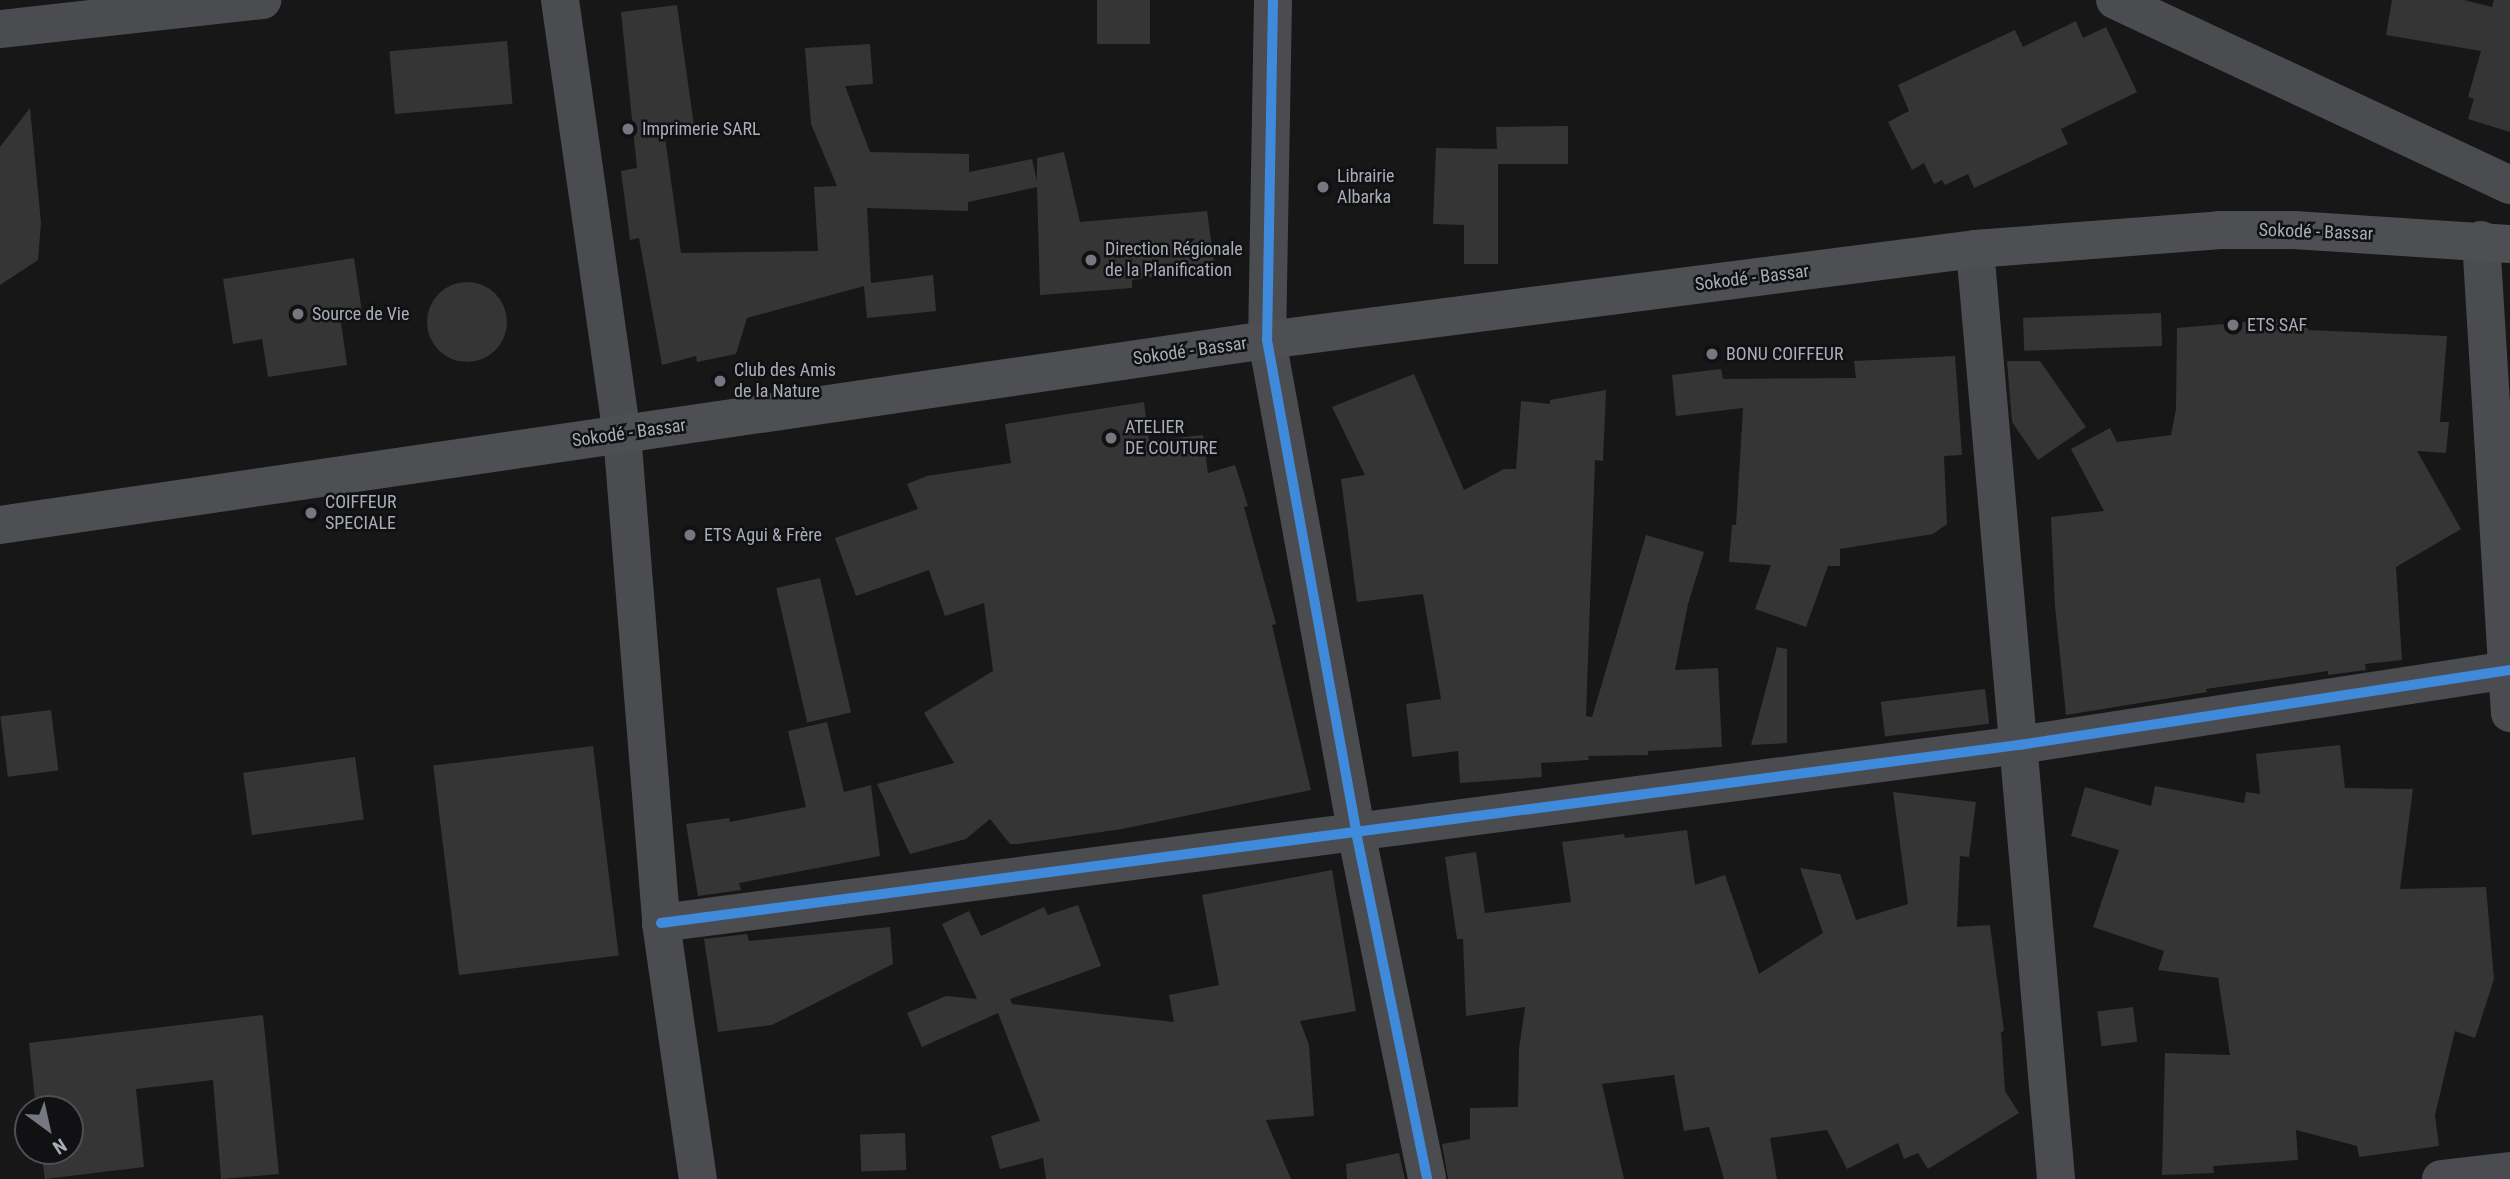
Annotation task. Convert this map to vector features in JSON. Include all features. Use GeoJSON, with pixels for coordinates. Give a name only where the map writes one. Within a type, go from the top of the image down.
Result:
{"type":"FeatureCollection","features":[{"type":"Feature","properties":{"kind":"main road","name":"Sokodé - Bassar"},"geometry":{"type":"LineString","coordinates":[[0,525],[1268,340],[1975,249],[2220,230],[2496,242]]}},
{"type":"Feature","properties":{"kind":"street"},"geometry":{"type":"LineString","coordinates":[[0,29],[262,0]]}},
{"type":"Feature","properties":{"kind":"street"},"geometry":{"type":"LineString","coordinates":[[559,0],[622,434],[661,923],[698,1179]]}},
{"type":"Feature","properties":{"kind":"street"},"geometry":{"type":"LineString","coordinates":[[1273,0],[1268,340],[1356,832],[1427,1179]]}},
{"type":"Feature","properties":{"kind":"street"},"geometry":{"type":"LineString","coordinates":[[2115,0],[2510,185]]}},
{"type":"Feature","properties":{"kind":"street"},"geometry":{"type":"LineString","coordinates":[[2496,242],[2510,713]]}},
{"type":"Feature","properties":{"kind":"street"},"geometry":{"type":"LineString","coordinates":[[1975,249],[2056,1179]]}},
{"type":"Feature","properties":{"kind":"street"},"geometry":{"type":"LineString","coordinates":[[661,923],[2019,745],[2509,670]]}},
{"type":"Feature","properties":{"kind":"street"},"geometry":{"type":"LineString","coordinates":[[2441,1179],[2510,1171]]}},
{"type":"Feature","properties":{"kind":"building"},"geometry":{"type":"Polygon","coordinates":[[[1097,0],[1150,0],[1150,44],[1097,44],[1097,0]]]}},
{"type":"Feature","properties":{"kind":"building"},"geometry":{"type":"Polygon","coordinates":[[[2392,0],[2464,0],[2492,7],[2494,0],[2510,0],[2510,132],[2468,119],[2474,99],[2468,97],[2481,51],[2386,35],[2392,0]]]}},
{"type":"Feature","properties":{"kind":"building"},"geometry":{"type":"Polygon","coordinates":[[[677,5],[695,133],[665,137],[681,253],[818,251],[814,187],[837,186],[811,124],[805,48],[870,44],[873,84],[845,86],[870,152],[969,154],[969,172],[1032,159],[1037,181],[1037,158],[1064,152],[1080,222],[1207,211],[1215,268],[1132,280],[1132,288],[1040,295],[1037,187],[968,202],[968,211],[867,208],[871,283],[933,275],[936,311],[867,318],[864,286],[747,318],[736,354],[697,362],[696,356],[662,365],[639,238],[630,240],[621,171],[637,168],[621,12],[677,5]]]}},
{"type":"Feature","properties":{"kind":"building"},"geometry":{"type":"Polygon","coordinates":[[[2076,21],[2083,38],[2106,27],[2137,92],[2061,129],[2068,144],[1974,188],[1968,174],[1945,185],[1942,180],[1934,184],[1924,163],[1912,170],[1888,122],[1909,111],[1898,85],[2015,30],[2023,47],[2076,21]]]}},
{"type":"Feature","properties":{"kind":"building"},"geometry":{"type":"Polygon","coordinates":[[[507,41],[512,104],[395,114],[389,51],[507,41]]]}},
{"type":"Feature","properties":{"kind":"building"},"geometry":{"type":"Polygon","coordinates":[[[30,108],[41,223],[38,260],[0,285],[0,147],[30,108]]]}},
{"type":"Feature","properties":{"kind":"building"},"geometry":{"type":"Polygon","coordinates":[[[1568,126],[1568,164],[1498,164],[1498,264],[1464,264],[1464,225],[1433,224],[1436,148],[1497,149],[1496,127],[1568,126]]]}},
{"type":"Feature","properties":{"kind":"building"},"geometry":{"type":"Polygon","coordinates":[[[354,258],[363,319],[341,322],[347,365],[268,377],[262,339],[233,344],[223,279],[354,258]]]}},
{"type":"Feature","properties":{"kind":"building"},"geometry":{"type":"Polygon","coordinates":[[[467,282],[482,285],[495,294],[504,307],[507,322],[504,337],[495,350],[482,359],[467,362],[452,359],[439,350],[430,337],[427,322],[430,307],[439,294],[452,285],[467,282]]]}},
{"type":"Feature","properties":{"kind":"building"},"geometry":{"type":"Polygon","coordinates":[[[2161,313],[2162,346],[2024,351],[2023,318],[2161,313]]]}},
{"type":"Feature","properties":{"kind":"building"},"geometry":{"type":"Polygon","coordinates":[[[2306,317],[2308,330],[2447,336],[2440,422],[2449,422],[2446,453],[2417,451],[2461,529],[2396,567],[2402,660],[2365,664],[2366,670],[2328,675],[2328,671],[2206,689],[2207,692],[2066,715],[2055,606],[2051,517],[2104,511],[2071,449],[2110,428],[2117,442],[2171,435],[2176,409],[2177,328],[2306,317]]]}},
{"type":"Feature","properties":{"kind":"building"},"geometry":{"type":"Polygon","coordinates":[[[1955,356],[1962,455],[1944,456],[1947,524],[1933,534],[1840,549],[1840,566],[1828,566],[1806,627],[1755,609],[1771,565],[1729,562],[1732,525],[1736,525],[1743,408],[1676,416],[1672,375],[1721,369],[1723,379],[1856,378],[1854,361],[1955,356]]]}},
{"type":"Feature","properties":{"kind":"building"},"geometry":{"type":"Polygon","coordinates":[[[2007,361],[2040,361],[2086,427],[2038,460],[2012,422],[2007,361]]]}},
{"type":"Feature","properties":{"kind":"building"},"geometry":{"type":"Polygon","coordinates":[[[1414,374],[1464,490],[1504,469],[1516,469],[1521,401],[1550,404],[1550,400],[1606,390],[1603,461],[1595,460],[1586,716],[1592,717],[1646,535],[1704,552],[1688,604],[1675,670],[1718,668],[1722,747],[1648,751],[1648,755],[1588,756],[1589,760],[1541,763],[1542,777],[1460,783],[1458,751],[1412,757],[1406,704],[1441,699],[1423,594],[1357,602],[1341,479],[1365,475],[1332,407],[1414,374]]]}},
{"type":"Feature","properties":{"kind":"building"},"geometry":{"type":"Polygon","coordinates":[[[1144,402],[1149,441],[1203,435],[1208,473],[1235,465],[1248,506],[1244,507],[1276,624],[1272,625],[1311,790],[1122,829],[1018,844],[1010,844],[990,819],[966,839],[910,854],[877,784],[954,763],[924,713],[993,671],[984,603],[945,616],[929,570],[856,596],[835,538],[918,509],[907,484],[927,476],[1011,463],[1005,424],[1144,402]]]}},
{"type":"Feature","properties":{"kind":"building"},"geometry":{"type":"Polygon","coordinates":[[[820,578],[851,712],[807,723],[776,588],[820,578]]]}},
{"type":"Feature","properties":{"kind":"building"},"geometry":{"type":"Polygon","coordinates":[[[1777,647],[1787,649],[1787,743],[1751,745],[1777,647]]]}},
{"type":"Feature","properties":{"kind":"building"},"geometry":{"type":"Polygon","coordinates":[[[1985,689],[1989,724],[1885,737],[1881,702],[1985,689]]]}},
{"type":"Feature","properties":{"kind":"building"},"geometry":{"type":"Polygon","coordinates":[[[51,710],[58,771],[8,777],[0,716],[51,710]]]}},
{"type":"Feature","properties":{"kind":"building"},"geometry":{"type":"Polygon","coordinates":[[[827,722],[844,792],[871,785],[880,856],[739,883],[741,890],[698,896],[686,824],[729,818],[730,822],[806,807],[788,731],[827,722]]]}},
{"type":"Feature","properties":{"kind":"building"},"geometry":{"type":"Polygon","coordinates":[[[2340,745],[2345,788],[2413,789],[2400,889],[2486,887],[2494,979],[2475,1038],[2455,1031],[2435,1115],[2439,1146],[2359,1157],[2357,1146],[2296,1130],[2298,1160],[2213,1166],[2214,1173],[2162,1175],[2165,1053],[2230,1055],[2218,978],[2158,970],[2164,951],[2093,927],[2119,850],[2071,836],[2085,787],[2151,806],[2155,786],[2244,803],[2246,792],[2260,794],[2256,754],[2340,745]]]}},
{"type":"Feature","properties":{"kind":"building"},"geometry":{"type":"Polygon","coordinates":[[[593,746],[619,955],[459,975],[433,766],[593,746]]]}},
{"type":"Feature","properties":{"kind":"building"},"geometry":{"type":"Polygon","coordinates":[[[355,757],[364,819],[252,835],[243,773],[355,757]]]}},
{"type":"Feature","properties":{"kind":"building"},"geometry":{"type":"Polygon","coordinates":[[[1893,792],[1976,802],[1969,857],[1960,856],[1957,927],[1990,925],[2004,1031],[2001,1032],[2005,1091],[2019,1113],[1928,1169],[1918,1153],[1904,1159],[1898,1143],[1847,1169],[1827,1130],[1770,1138],[1777,1179],[1724,1179],[1709,1127],[1684,1131],[1674,1075],[1602,1084],[1624,1179],[1448,1179],[1442,1144],[1470,1139],[1470,1108],[1518,1107],[1519,1049],[1525,1007],[1466,1016],[1463,939],[1457,939],[1445,857],[1476,852],[1485,913],[1571,902],[1562,842],[1687,830],[1695,885],[1725,875],[1759,974],[1823,933],[1800,868],[1840,874],[1856,920],[1908,904],[1893,792]]]}},
{"type":"Feature","properties":{"kind":"building"},"geometry":{"type":"Polygon","coordinates":[[[1332,870],[1356,1011],[1300,1021],[1309,1045],[1314,1116],[1266,1120],[1291,1179],[1046,1179],[1043,1158],[1000,1169],[991,1136],[1040,1121],[998,1013],[922,1047],[907,1013],[946,996],[977,999],[942,924],[969,911],[981,936],[1044,907],[1048,915],[1078,905],[1101,966],[1010,999],[1012,1004],[1174,1022],[1169,995],[1219,985],[1202,895],[1332,870]]]}},
{"type":"Feature","properties":{"kind":"building"},"geometry":{"type":"Polygon","coordinates":[[[890,927],[893,964],[772,1025],[718,1032],[704,939],[747,934],[749,941],[890,927]]]}},
{"type":"Feature","properties":{"kind":"building"},"geometry":{"type":"Polygon","coordinates":[[[2133,1007],[2137,1042],[2102,1046],[2097,1011],[2133,1007]]]}},
{"type":"Feature","properties":{"kind":"building"},"geometry":{"type":"Polygon","coordinates":[[[263,1015],[279,1174],[221,1179],[213,1080],[136,1089],[144,1167],[45,1179],[43,1165],[84,1165],[84,1095],[35,1095],[29,1043],[263,1015]]]}},
{"type":"Feature","properties":{"kind":"building"},"geometry":{"type":"Polygon","coordinates":[[[905,1133],[906,1170],[861,1172],[860,1135],[905,1133]]]}},
{"type":"Feature","properties":{"kind":"building"},"geometry":{"type":"Polygon","coordinates":[[[1399,1153],[1405,1179],[1347,1179],[1346,1164],[1399,1153]]]}},
{"type":"Feature","properties":{"kind":"cycle path"},"geometry":{"type":"LineString","coordinates":[[1273,0],[1267,340],[1356,832],[1427,1179]]}},
{"type":"Feature","properties":{"kind":"cycle path"},"geometry":{"type":"LineString","coordinates":[[661,923],[2019,745],[2510,670]]}},
{"type":"Feature","properties":{"kind":"place","name":"Imprimerie SARL"},"geometry":{"type":"Point","coordinates":[628,129]}},
{"type":"Feature","properties":{"kind":"place","name":"Librairie Albarka"},"geometry":{"type":"Point","coordinates":[1323,187]}},
{"type":"Feature","properties":{"kind":"place","name":"Direction Régionale de la Planification"},"geometry":{"type":"Point","coordinates":[1091,260]}},
{"type":"Feature","properties":{"kind":"place","name":"Source de Vie"},"geometry":{"type":"Point","coordinates":[298,314]}},
{"type":"Feature","properties":{"kind":"place","name":"ETS SAF"},"geometry":{"type":"Point","coordinates":[2233,325]}},
{"type":"Feature","properties":{"kind":"place","name":"BONU COIFFEUR"},"geometry":{"type":"Point","coordinates":[1712,354]}},
{"type":"Feature","properties":{"kind":"place","name":"Club des Amis de la Nature"},"geometry":{"type":"Point","coordinates":[720,381]}},
{"type":"Feature","properties":{"kind":"place","name":"ATELIER DE COUTURE"},"geometry":{"type":"Point","coordinates":[1111,438]}},
{"type":"Feature","properties":{"kind":"place","name":"COIFFEUR SPECIALE"},"geometry":{"type":"Point","coordinates":[311,513]}},
{"type":"Feature","properties":{"kind":"place","name":"ETS Agui & Frère"},"geometry":{"type":"Point","coordinates":[690,535]}}]}
